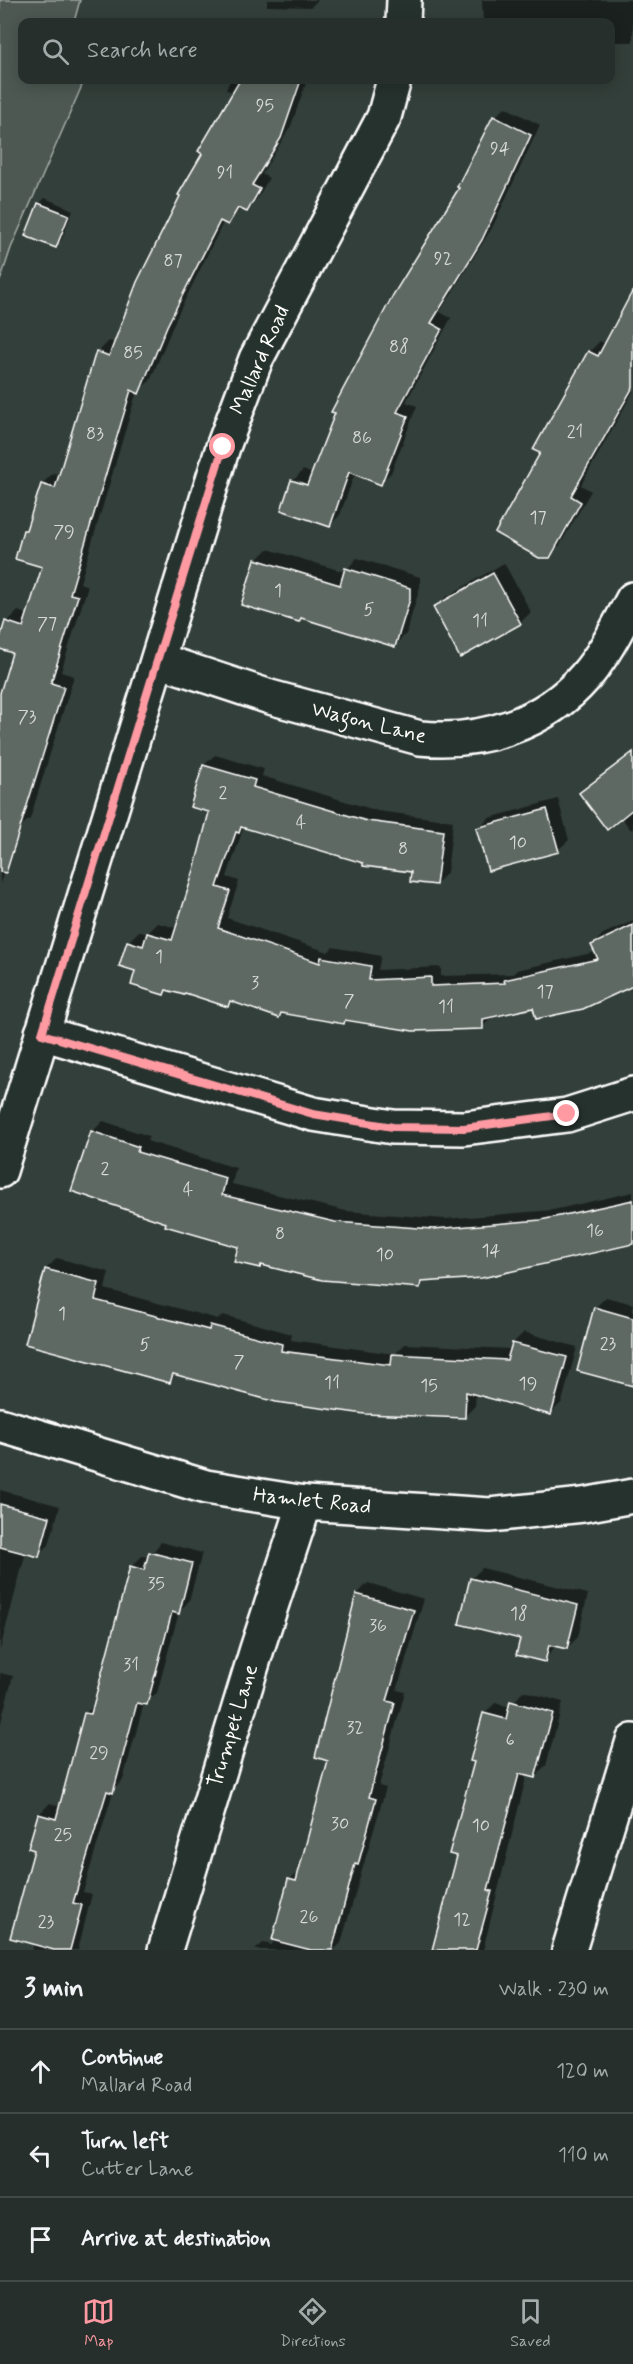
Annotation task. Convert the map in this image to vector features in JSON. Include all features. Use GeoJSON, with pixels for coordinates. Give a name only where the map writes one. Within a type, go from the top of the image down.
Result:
{"type":"FeatureCollection","features":[{"type":"Feature","properties":{"kind":"street"},"geometry":{"type":"LineString","coordinates":[[403,18],[404,0]]}},
{"type":"Feature","properties":{"kind":"street","name":"Mallard Road"},"geometry":{"type":"LineString","coordinates":[[0,1171],[223,447],[256,359],[384,117],[393,84]]}},
{"type":"Feature","properties":{"kind":"street","name":"Wagon Lane"},"geometry":{"type":"LineString","coordinates":[[158,660],[270,697],[420,738],[445,740],[492,734],[527,721],[567,695],[586,676],[633,598]]}},
{"type":"Feature","properties":{"kind":"street"},"geometry":{"type":"LineString","coordinates":[[42,1034],[313,1114],[393,1127],[464,1128],[544,1118],[567,1114],[633,1094]]}},
{"type":"Feature","properties":{"kind":"street","name":"Hamlet Road"},"geometry":{"type":"LineString","coordinates":[[0,1425],[206,1487],[305,1503],[490,1515],[583,1505],[633,1496]]}},
{"type":"Feature","properties":{"kind":"street","name":"Trumpet Lane"},"geometry":{"type":"LineString","coordinates":[[165,1950],[257,1648],[305,1503]]}},
{"type":"Feature","properties":{"kind":"street"},"geometry":{"type":"LineString","coordinates":[[569,1950],[633,1741]]}},
{"type":"Feature","properties":{"kind":"shaded area"},"geometry":{"type":"Polygon","coordinates":[[[0,0],[80,0],[75,18],[18,18],[18,84],[83,84],[11,248],[0,281],[0,0]]]}},
{"type":"Feature","properties":{"kind":"building"},"geometry":{"type":"Polygon","coordinates":[[[238,84],[300,84],[281,138],[252,185],[260,189],[247,212],[238,208],[228,225],[220,221],[167,326],[139,394],[131,390],[70,594],[78,596],[51,683],[64,687],[6,873],[0,872],[0,693],[12,653],[0,649],[0,638],[5,621],[23,627],[42,567],[15,559],[23,530],[26,530],[41,484],[55,488],[96,351],[109,356],[137,282],[180,196],[178,195],[202,154],[198,151],[238,84]]]}},
{"type":"Feature","properties":{"kind":"building"},"geometry":{"type":"Polygon","coordinates":[[[493,116],[531,135],[482,240],[431,323],[442,329],[397,412],[408,416],[381,485],[349,472],[330,527],[281,510],[291,480],[307,485],[335,413],[331,412],[393,295],[459,188],[457,187],[493,116]]]}},
{"type":"Feature","properties":{"kind":"building"},"geometry":{"type":"Polygon","coordinates":[[[38,203],[69,215],[56,248],[25,236],[38,203]]]}},
{"type":"Feature","properties":{"kind":"building"},"geometry":{"type":"Polygon","coordinates":[[[633,290],[633,387],[571,496],[581,502],[550,558],[539,558],[495,533],[540,453],[533,450],[588,351],[598,356],[633,290]]]}},
{"type":"Feature","properties":{"kind":"building"},"geometry":{"type":"Polygon","coordinates":[[[255,559],[340,585],[345,568],[410,588],[410,599],[395,647],[301,618],[299,622],[241,605],[255,559]]]}},
{"type":"Feature","properties":{"kind":"building"},"geometry":{"type":"Polygon","coordinates":[[[493,573],[521,624],[460,658],[433,607],[493,573]]]}},
{"type":"Feature","properties":{"kind":"building"},"geometry":{"type":"Polygon","coordinates":[[[633,752],[633,809],[607,830],[579,793],[633,752]]]}},
{"type":"Feature","properties":{"kind":"building"},"geometry":{"type":"Polygon","coordinates":[[[203,765],[255,780],[253,787],[367,821],[443,831],[436,885],[410,882],[411,872],[363,866],[363,863],[241,827],[239,833],[236,832],[217,887],[230,891],[218,928],[320,963],[321,957],[371,966],[369,980],[431,977],[431,986],[505,983],[504,980],[598,959],[591,945],[633,925],[633,986],[583,1009],[536,1019],[533,1008],[483,1019],[483,1029],[413,1031],[345,1020],[344,1024],[281,1013],[279,1018],[230,1001],[228,1007],[185,993],[184,995],[166,990],[164,995],[131,985],[135,971],[119,966],[127,941],[143,946],[147,933],[172,940],[209,812],[190,807],[203,765]]]}},
{"type":"Feature","properties":{"kind":"building"},"geometry":{"type":"Polygon","coordinates":[[[547,809],[559,852],[488,871],[476,828],[547,809]]]}},
{"type":"Feature","properties":{"kind":"building"},"geometry":{"type":"Polygon","coordinates":[[[91,1131],[139,1147],[137,1152],[226,1178],[222,1195],[335,1222],[433,1229],[541,1220],[633,1200],[633,1244],[482,1278],[421,1282],[420,1288],[322,1280],[261,1265],[260,1268],[234,1262],[238,1247],[165,1226],[166,1223],[71,1191],[91,1131]]]}},
{"type":"Feature","properties":{"kind":"building"},"geometry":{"type":"Polygon","coordinates":[[[45,1269],[99,1283],[95,1300],[209,1330],[210,1325],[282,1344],[281,1351],[391,1365],[392,1354],[507,1360],[512,1343],[567,1357],[551,1415],[466,1392],[465,1418],[365,1414],[276,1402],[173,1374],[170,1383],[25,1344],[45,1269]]]}},
{"type":"Feature","properties":{"kind":"building"},"geometry":{"type":"Polygon","coordinates":[[[594,1307],[633,1318],[633,1386],[577,1371],[594,1307]]]}},
{"type":"Feature","properties":{"kind":"building"},"geometry":{"type":"Polygon","coordinates":[[[0,1504],[50,1517],[39,1557],[0,1547],[0,1504]]]}},
{"type":"Feature","properties":{"kind":"building"},"geometry":{"type":"Polygon","coordinates":[[[149,1552],[192,1563],[179,1614],[172,1612],[147,1705],[137,1703],[113,1793],[107,1791],[73,1903],[82,1905],[70,1950],[54,1950],[10,1938],[34,1850],[28,1848],[38,1814],[56,1819],[84,1713],[91,1714],[130,1566],[144,1570],[149,1552]]]}},
{"type":"Feature","properties":{"kind":"building"},"geometry":{"type":"Polygon","coordinates":[[[470,1578],[578,1605],[567,1649],[549,1645],[545,1662],[516,1655],[520,1639],[459,1624],[470,1578]]]}},
{"type":"Feature","properties":{"kind":"building"},"geometry":{"type":"Polygon","coordinates":[[[356,1594],[414,1610],[387,1701],[395,1703],[369,1797],[376,1799],[358,1865],[355,1864],[332,1950],[311,1950],[272,1940],[288,1879],[296,1881],[328,1761],[315,1757],[356,1594]]]}},
{"type":"Feature","properties":{"kind":"building"},"geometry":{"type":"Polygon","coordinates":[[[510,1701],[553,1713],[535,1778],[519,1774],[488,1890],[492,1891],[476,1950],[432,1950],[457,1856],[449,1854],[474,1762],[470,1761],[483,1713],[506,1719],[510,1701]]]}},
{"type":"Feature","properties":{"kind":"route"},"geometry":{"type":"LineString","coordinates":[[223,447],[42,1034],[313,1114],[393,1127],[464,1128],[567,1114]]}}]}
